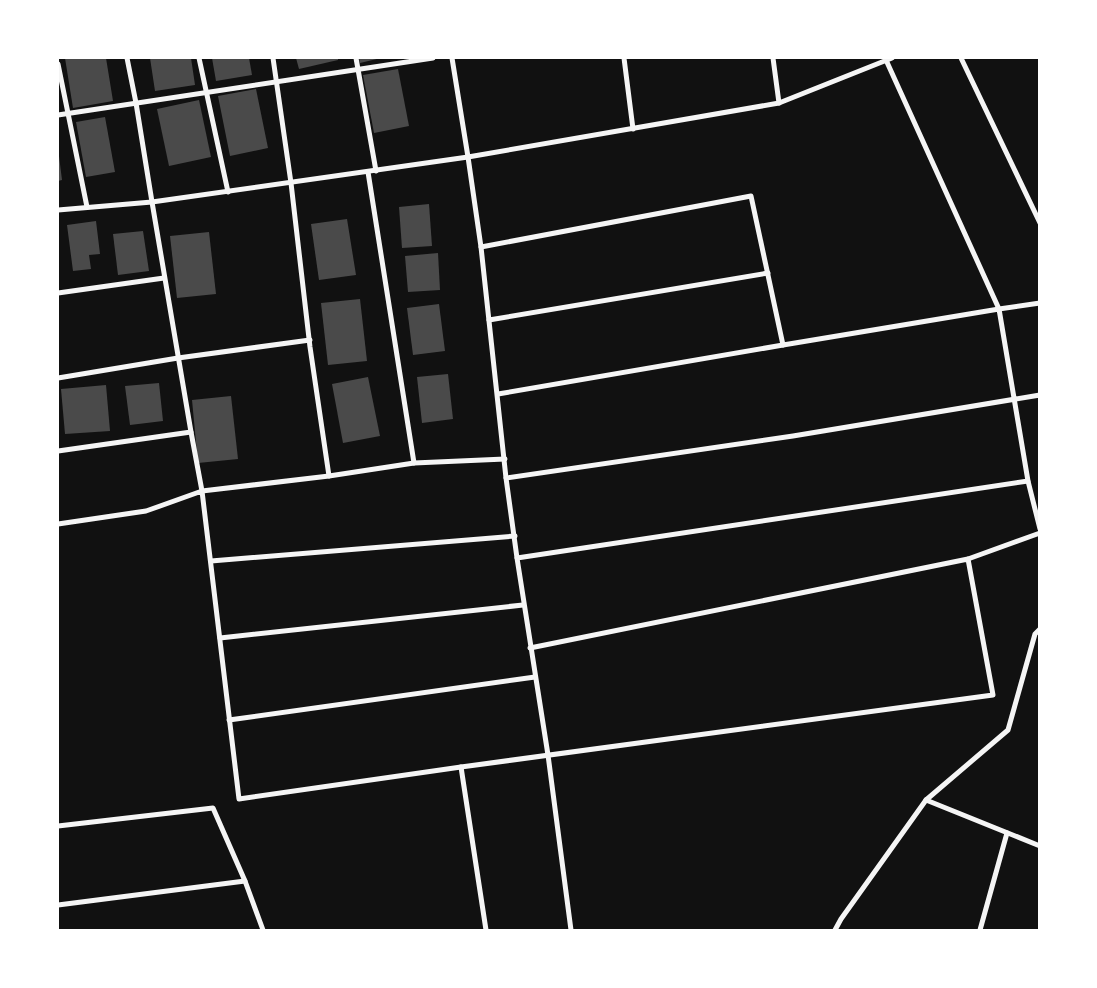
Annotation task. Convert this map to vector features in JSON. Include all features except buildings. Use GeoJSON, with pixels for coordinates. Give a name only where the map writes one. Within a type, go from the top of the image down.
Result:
{"type":"FeatureCollection","features":[{"type":"Feature","properties":{"kind":"street"},"geometry":{"type":"LineString","coordinates":[[127,58],[202,491],[239,799],[993,694],[968,559]]}},
{"type":"Feature","properties":{"kind":"street"},"geometry":{"type":"LineString","coordinates":[[199,58],[228,192]]}},
{"type":"Feature","properties":{"kind":"street"},"geometry":{"type":"LineString","coordinates":[[273,58],[329,476]]}},
{"type":"Feature","properties":{"kind":"street"},"geometry":{"type":"LineString","coordinates":[[356,58],[376,171]]}},
{"type":"Feature","properties":{"kind":"street"},"geometry":{"type":"LineString","coordinates":[[58,115],[433,58]]}},
{"type":"Feature","properties":{"kind":"street"},"geometry":{"type":"LineString","coordinates":[[452,58],[481,247],[506,478],[523,605],[548,755],[571,930]]}},
{"type":"Feature","properties":{"kind":"street"},"geometry":{"type":"LineString","coordinates":[[624,58],[633,129]]}},
{"type":"Feature","properties":{"kind":"street"},"geometry":{"type":"LineString","coordinates":[[773,58],[779,103]]}},
{"type":"Feature","properties":{"kind":"street"},"geometry":{"type":"LineString","coordinates":[[58,210],[152,202],[376,171],[468,157],[779,103],[892,58]]}},
{"type":"Feature","properties":{"kind":"street"},"geometry":{"type":"LineString","coordinates":[[961,58],[1040,223]]}},
{"type":"Feature","properties":{"kind":"street"},"geometry":{"type":"LineString","coordinates":[[886,60],[999,310],[1028,481],[1040,529]]}},
{"type":"Feature","properties":{"kind":"street"},"geometry":{"type":"LineString","coordinates":[[58,64],[87,207]]}},
{"type":"Feature","properties":{"kind":"street"},"geometry":{"type":"LineString","coordinates":[[368,172],[414,463]]}},
{"type":"Feature","properties":{"kind":"street"},"geometry":{"type":"LineString","coordinates":[[481,247],[751,196],[783,345]]}},
{"type":"Feature","properties":{"kind":"street"},"geometry":{"type":"LineString","coordinates":[[489,320],[768,274]]}},
{"type":"Feature","properties":{"kind":"street"},"geometry":{"type":"LineString","coordinates":[[58,294],[164,278]]}},
{"type":"Feature","properties":{"kind":"street"},"geometry":{"type":"LineString","coordinates":[[498,394],[1040,303]]}},
{"type":"Feature","properties":{"kind":"street"},"geometry":{"type":"LineString","coordinates":[[58,378],[178,358],[310,340]]}},
{"type":"Feature","properties":{"kind":"street"},"geometry":{"type":"LineString","coordinates":[[506,478],[793,436],[1040,396]]}},
{"type":"Feature","properties":{"kind":"street"},"geometry":{"type":"LineString","coordinates":[[58,452],[191,432]]}},
{"type":"Feature","properties":{"kind":"street"},"geometry":{"type":"LineString","coordinates":[[58,524],[146,511],[202,491],[329,476],[414,463],[505,459]]}},
{"type":"Feature","properties":{"kind":"street"},"geometry":{"type":"LineString","coordinates":[[517,558],[1028,481]]}},
{"type":"Feature","properties":{"kind":"street"},"geometry":{"type":"LineString","coordinates":[[530,648],[968,559],[1040,533]]}},
{"type":"Feature","properties":{"kind":"street"},"geometry":{"type":"LineString","coordinates":[[211,561],[515,536]]}},
{"type":"Feature","properties":{"kind":"street"},"geometry":{"type":"LineString","coordinates":[[220,638],[523,605]]}},
{"type":"Feature","properties":{"kind":"street"},"geometry":{"type":"LineString","coordinates":[[835,930],[840,919],[926,800],[1008,730],[1040,629]]}},
{"type":"Feature","properties":{"kind":"street"},"geometry":{"type":"LineString","coordinates":[[229,720],[535,677]]}},
{"type":"Feature","properties":{"kind":"street"},"geometry":{"type":"LineString","coordinates":[[461,767],[486,930]]}},
{"type":"Feature","properties":{"kind":"street"},"geometry":{"type":"LineString","coordinates":[[926,800],[1040,846]]}},
{"type":"Feature","properties":{"kind":"street"},"geometry":{"type":"LineString","coordinates":[[58,826],[212,808],[245,881],[263,930]]}},
{"type":"Feature","properties":{"kind":"street"},"geometry":{"type":"LineString","coordinates":[[980,930],[1007,833]]}},
{"type":"Feature","properties":{"kind":"street"},"geometry":{"type":"LineString","coordinates":[[58,905],[245,881]]}}]}
